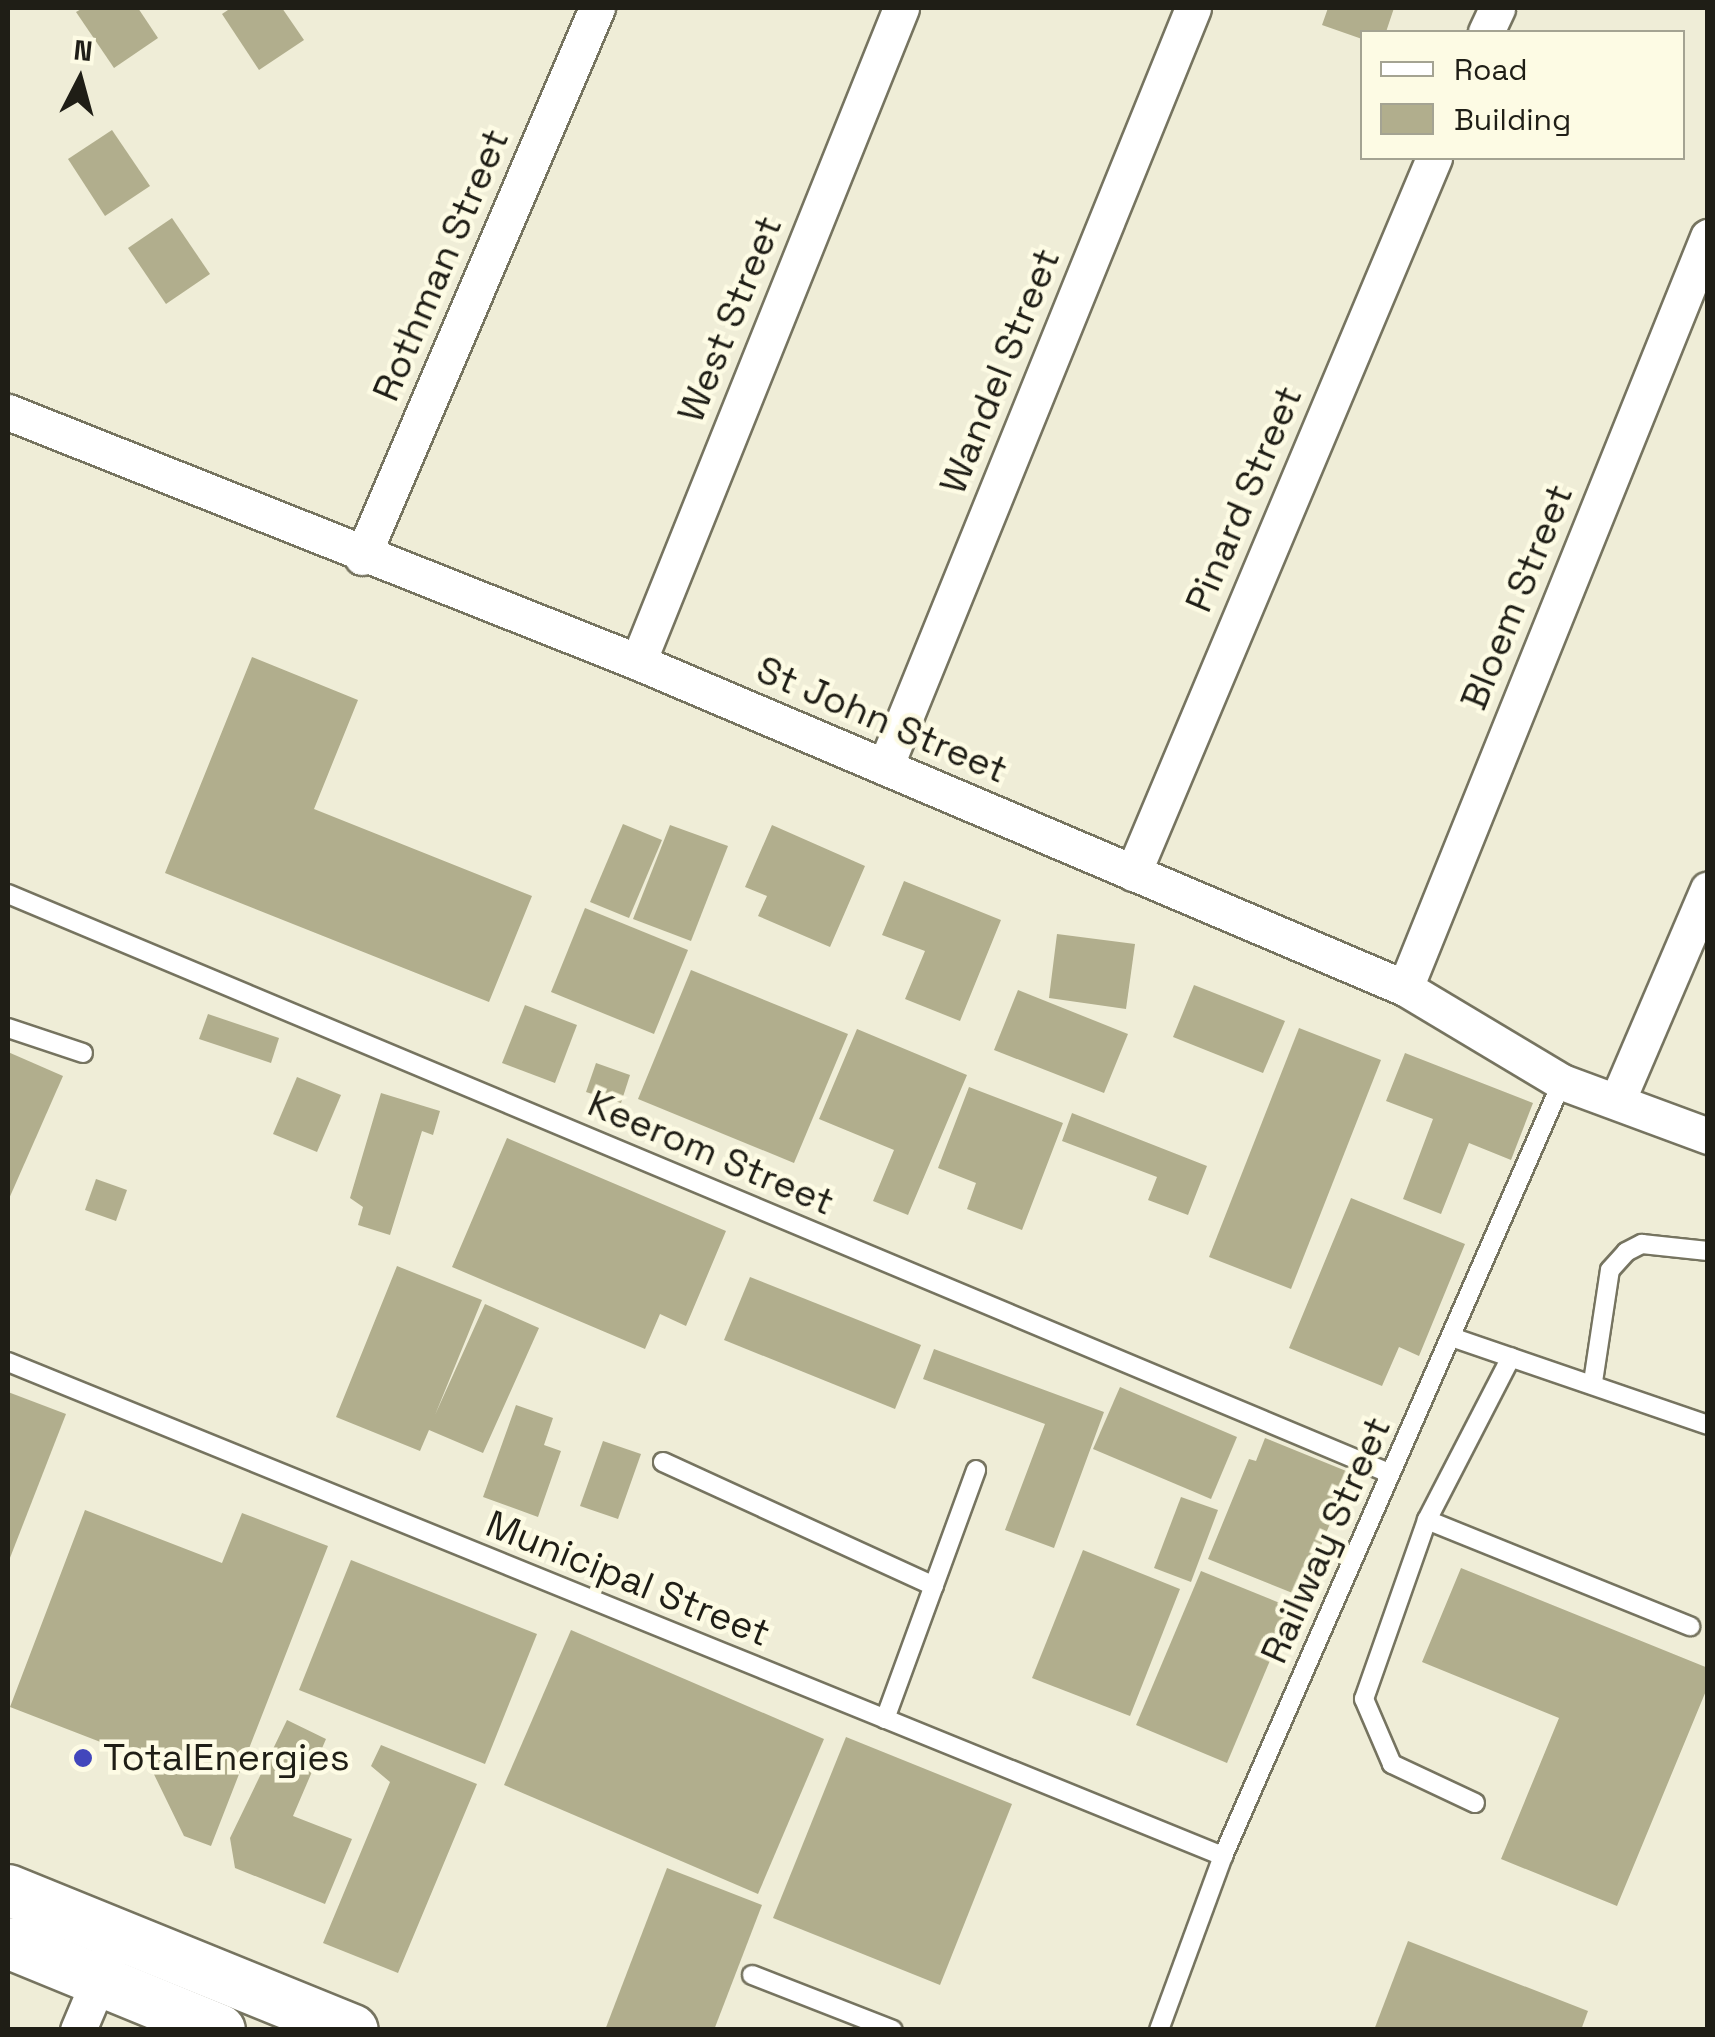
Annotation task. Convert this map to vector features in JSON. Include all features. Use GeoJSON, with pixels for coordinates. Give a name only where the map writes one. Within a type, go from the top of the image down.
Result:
{"type":"FeatureCollection","features":[{"type":"Feature","properties":{"kind":"main road"},"geometry":{"type":"LineString","coordinates":[[8,1890],[353,2030]]}},
{"type":"Feature","properties":{"kind":"main road"},"geometry":{"type":"LineString","coordinates":[[8,1944],[220,2030]]}},
{"type":"Feature","properties":{"kind":"street","name":"Rothman Street"},"geometry":{"type":"LineString","coordinates":[[362,556],[597,8]]}},
{"type":"Feature","properties":{"kind":"street","name":"West Street"},"geometry":{"type":"LineString","coordinates":[[638,662],[902,8]]}},
{"type":"Feature","properties":{"kind":"street","name":"Wandel Street"},"geometry":{"type":"LineString","coordinates":[[885,767],[1193,8]]}},
{"type":"Feature","properties":{"kind":"street","name":"Pinard Street"},"geometry":{"type":"LineString","coordinates":[[1133,873],[1433,160]]}},
{"type":"Feature","properties":{"kind":"street","name":"Bloem Street"},"geometry":{"type":"LineString","coordinates":[[1405,988],[1708,237]]}},
{"type":"Feature","properties":{"kind":"street","name":"St John Street"},"geometry":{"type":"LineString","coordinates":[[8,412],[362,556],[638,662],[1405,988],[1562,1082],[1618,1099],[1708,1136]]}},
{"type":"Feature","properties":{"kind":"street"},"geometry":{"type":"LineString","coordinates":[[1618,1099],[1708,889]]}},
{"type":"Feature","properties":{"kind":"street"},"geometry":{"type":"LineString","coordinates":[[78,2030],[119,1935]]}},
{"type":"Feature","properties":{"kind":"lane","name":"Keerom Street"},"geometry":{"type":"LineString","coordinates":[[8,894],[1388,1473]]}},
{"type":"Feature","properties":{"kind":"lane"},"geometry":{"type":"LineString","coordinates":[[8,1028],[83,1053]]}},
{"type":"Feature","properties":{"kind":"lane","name":"Railway Street"},"geometry":{"type":"LineString","coordinates":[[1159,2030],[1224,1856],[1388,1473],[1454,1338],[1562,1082]]}},
{"type":"Feature","properties":{"kind":"lane"},"geometry":{"type":"LineString","coordinates":[[1592,1382],[1610,1270],[1642,1244],[1708,1251]]}},
{"type":"Feature","properties":{"kind":"lane"},"geometry":{"type":"LineString","coordinates":[[1454,1338],[1592,1382],[1708,1425]]}},
{"type":"Feature","properties":{"kind":"lane"},"geometry":{"type":"LineString","coordinates":[[1475,1803],[1392,1764],[1364,1698],[1426,1520],[1511,1357]]}},
{"type":"Feature","properties":{"kind":"lane","name":"Municipal Street"},"geometry":{"type":"LineString","coordinates":[[8,1362],[1224,1856]]}},
{"type":"Feature","properties":{"kind":"lane"},"geometry":{"type":"LineString","coordinates":[[663,1462],[934,1586]]}},
{"type":"Feature","properties":{"kind":"lane"},"geometry":{"type":"LineString","coordinates":[[885,1719],[976,1470]]}},
{"type":"Feature","properties":{"kind":"lane"},"geometry":{"type":"LineString","coordinates":[[1426,1520],[1690,1626]]}},
{"type":"Feature","properties":{"kind":"lane"},"geometry":{"type":"LineString","coordinates":[[752,1976],[893,2030]]}},
{"type":"Feature","properties":{"kind":"building"},"geometry":{"type":"Polygon","coordinates":[[[83,8],[138,8],[158,38],[114,68],[76,12],[83,8]]]}},
{"type":"Feature","properties":{"kind":"building"},"geometry":{"type":"Polygon","coordinates":[[[231,8],[282,8],[304,40],[259,70],[222,14],[231,8]]]}},
{"type":"Feature","properties":{"kind":"building"},"geometry":{"type":"Polygon","coordinates":[[[1328,8],[1394,8],[1387,30],[1360,30],[1360,38],[1322,25],[1328,8]]]}},
{"type":"Feature","properties":{"kind":"building"},"geometry":{"type":"Polygon","coordinates":[[[112,130],[150,186],[105,216],[68,159],[112,130]]]}},
{"type":"Feature","properties":{"kind":"building"},"geometry":{"type":"Polygon","coordinates":[[[172,218],[210,274],[166,304],[128,248],[172,218]]]}},
{"type":"Feature","properties":{"kind":"building"},"geometry":{"type":"Polygon","coordinates":[[[252,657],[358,700],[314,809],[532,896],[489,1002],[165,873],[252,657]]]}},
{"type":"Feature","properties":{"kind":"building"},"geometry":{"type":"Polygon","coordinates":[[[623,824],[662,840],[629,918],[590,902],[623,824]]]}},
{"type":"Feature","properties":{"kind":"building"},"geometry":{"type":"Polygon","coordinates":[[[670,825],[728,846],[691,941],[633,919],[670,825]]]}},
{"type":"Feature","properties":{"kind":"building"},"geometry":{"type":"Polygon","coordinates":[[[772,825],[865,866],[830,947],[758,916],[767,896],[745,887],[772,825]]]}},
{"type":"Feature","properties":{"kind":"building"},"geometry":{"type":"Polygon","coordinates":[[[904,881],[1001,920],[960,1021],[905,999],[925,951],[882,935],[904,881]]]}},
{"type":"Feature","properties":{"kind":"building"},"geometry":{"type":"Polygon","coordinates":[[[585,908],[688,950],[654,1034],[551,992],[585,908]]]}},
{"type":"Feature","properties":{"kind":"building"},"geometry":{"type":"Polygon","coordinates":[[[1057,934],[1135,944],[1126,1009],[1049,998],[1057,934]]]}},
{"type":"Feature","properties":{"kind":"building"},"geometry":{"type":"Polygon","coordinates":[[[691,970],[848,1034],[794,1163],[638,1099],[691,970]]]}},
{"type":"Feature","properties":{"kind":"building"},"geometry":{"type":"Polygon","coordinates":[[[1194,985],[1285,1021],[1263,1073],[1173,1037],[1194,985]]]}},
{"type":"Feature","properties":{"kind":"building"},"geometry":{"type":"Polygon","coordinates":[[[1018,990],[1128,1034],[1104,1093],[994,1050],[1018,990]]]}},
{"type":"Feature","properties":{"kind":"building"},"geometry":{"type":"Polygon","coordinates":[[[525,1005],[577,1025],[555,1083],[502,1063],[525,1005]]]}},
{"type":"Feature","properties":{"kind":"building"},"geometry":{"type":"Polygon","coordinates":[[[208,1014],[279,1038],[271,1063],[199,1039],[208,1014]]]}},
{"type":"Feature","properties":{"kind":"building"},"geometry":{"type":"Polygon","coordinates":[[[1299,1028],[1381,1060],[1291,1289],[1209,1257],[1299,1028]]]}},
{"type":"Feature","properties":{"kind":"building"},"geometry":{"type":"Polygon","coordinates":[[[857,1029],[967,1075],[908,1215],[873,1201],[894,1150],[819,1119],[857,1029]]]}},
{"type":"Feature","properties":{"kind":"building"},"geometry":{"type":"Polygon","coordinates":[[[8,1052],[63,1076],[8,1201],[8,1052]]]}},
{"type":"Feature","properties":{"kind":"building"},"geometry":{"type":"Polygon","coordinates":[[[1405,1053],[1533,1103],[1511,1160],[1469,1143],[1441,1214],[1403,1199],[1433,1119],[1386,1101],[1405,1053]]]}},
{"type":"Feature","properties":{"kind":"building"},"geometry":{"type":"Polygon","coordinates":[[[596,1063],[630,1075],[621,1103],[586,1092],[596,1063]]]}},
{"type":"Feature","properties":{"kind":"building"},"geometry":{"type":"Polygon","coordinates":[[[297,1077],[341,1095],[317,1152],[273,1134],[297,1077]]]}},
{"type":"Feature","properties":{"kind":"building"},"geometry":{"type":"Polygon","coordinates":[[[969,1087],[1063,1123],[1022,1230],[967,1209],[976,1183],[938,1168],[969,1087]]]}},
{"type":"Feature","properties":{"kind":"building"},"geometry":{"type":"Polygon","coordinates":[[[381,1093],[440,1111],[433,1135],[422,1131],[390,1235],[358,1225],[363,1207],[350,1198],[381,1093]]]}},
{"type":"Feature","properties":{"kind":"building"},"geometry":{"type":"Polygon","coordinates":[[[1072,1113],[1207,1166],[1188,1215],[1148,1200],[1157,1177],[1062,1141],[1072,1113]]]}},
{"type":"Feature","properties":{"kind":"building"},"geometry":{"type":"Polygon","coordinates":[[[507,1138],[726,1231],[686,1326],[660,1314],[645,1349],[452,1267],[507,1138]]]}},
{"type":"Feature","properties":{"kind":"building"},"geometry":{"type":"Polygon","coordinates":[[[96,1179],[127,1190],[116,1221],[85,1210],[96,1179]]]}},
{"type":"Feature","properties":{"kind":"building"},"geometry":{"type":"Polygon","coordinates":[[[1351,1198],[1465,1244],[1419,1356],[1399,1347],[1382,1386],[1289,1348],[1351,1198]]]}},
{"type":"Feature","properties":{"kind":"building"},"geometry":{"type":"Polygon","coordinates":[[[397,1266],[482,1300],[435,1415],[485,1304],[539,1328],[483,1453],[429,1430],[420,1451],[336,1417],[397,1266]]]}},
{"type":"Feature","properties":{"kind":"building"},"geometry":{"type":"Polygon","coordinates":[[[750,1277],[921,1345],[895,1409],[724,1340],[750,1277]]]}},
{"type":"Feature","properties":{"kind":"building"},"geometry":{"type":"Polygon","coordinates":[[[934,1349],[1104,1412],[1054,1548],[1005,1530],[1045,1424],[923,1379],[934,1349]]]}},
{"type":"Feature","properties":{"kind":"building"},"geometry":{"type":"Polygon","coordinates":[[[1120,1387],[1237,1437],[1211,1499],[1093,1449],[1120,1387]]]}},
{"type":"Feature","properties":{"kind":"building"},"geometry":{"type":"Polygon","coordinates":[[[8,1392],[66,1414],[8,1563],[8,1392]]]}},
{"type":"Feature","properties":{"kind":"building"},"geometry":{"type":"Polygon","coordinates":[[[516,1405],[553,1418],[544,1445],[561,1451],[538,1517],[483,1497],[516,1405]]]}},
{"type":"Feature","properties":{"kind":"building"},"geometry":{"type":"Polygon","coordinates":[[[1265,1438],[1351,1473],[1300,1596],[1208,1559],[1249,1459],[1256,1461],[1265,1438]]]}},
{"type":"Feature","properties":{"kind":"building"},"geometry":{"type":"Polygon","coordinates":[[[603,1441],[641,1454],[618,1519],[580,1506],[603,1441]]]}},
{"type":"Feature","properties":{"kind":"building"},"geometry":{"type":"Polygon","coordinates":[[[1181,1497],[1218,1510],[1191,1582],[1154,1568],[1181,1497]]]}},
{"type":"Feature","properties":{"kind":"building"},"geometry":{"type":"Polygon","coordinates":[[[85,1510],[222,1563],[242,1513],[328,1546],[211,1846],[184,1836],[147,1760],[10,1707],[85,1510]]]}},
{"type":"Feature","properties":{"kind":"building"},"geometry":{"type":"Polygon","coordinates":[[[1083,1550],[1180,1589],[1130,1716],[1032,1678],[1083,1550]]]}},
{"type":"Feature","properties":{"kind":"building"},"geometry":{"type":"Polygon","coordinates":[[[351,1560],[537,1634],[485,1764],[299,1690],[351,1560]]]}},
{"type":"Feature","properties":{"kind":"building"},"geometry":{"type":"Polygon","coordinates":[[[1461,1568],[1708,1668],[1708,1686],[1617,1906],[1501,1859],[1559,1718],[1422,1662],[1461,1568]]]}},
{"type":"Feature","properties":{"kind":"building"},"geometry":{"type":"Polygon","coordinates":[[[1201,1571],[1292,1608],[1227,1763],[1136,1725],[1201,1571]]]}},
{"type":"Feature","properties":{"kind":"building"},"geometry":{"type":"Polygon","coordinates":[[[571,1630],[824,1739],[758,1894],[504,1785],[571,1630]]]}},
{"type":"Feature","properties":{"kind":"building"},"geometry":{"type":"Polygon","coordinates":[[[287,1720],[326,1739],[293,1816],[352,1839],[325,1904],[235,1868],[230,1838],[287,1720]]]}},
{"type":"Feature","properties":{"kind":"building"},"geometry":{"type":"Polygon","coordinates":[[[846,1737],[1012,1804],[940,1985],[773,1918],[846,1737]]]}},
{"type":"Feature","properties":{"kind":"building"},"geometry":{"type":"Polygon","coordinates":[[[381,1745],[477,1784],[398,1973],[323,1943],[390,1782],[371,1766],[381,1745]]]}},
{"type":"Feature","properties":{"kind":"building"},"geometry":{"type":"Polygon","coordinates":[[[667,1868],[762,1905],[714,2030],[605,2030],[667,1868]]]}},
{"type":"Feature","properties":{"kind":"building"},"geometry":{"type":"Polygon","coordinates":[[[1408,1941],[1588,2011],[1581,2030],[1374,2030],[1408,1941]]]}},
{"type":"Feature","properties":{"kind":"place","name":"TotalEnergies"},"geometry":{"type":"Point","coordinates":[83,1758]}}]}
